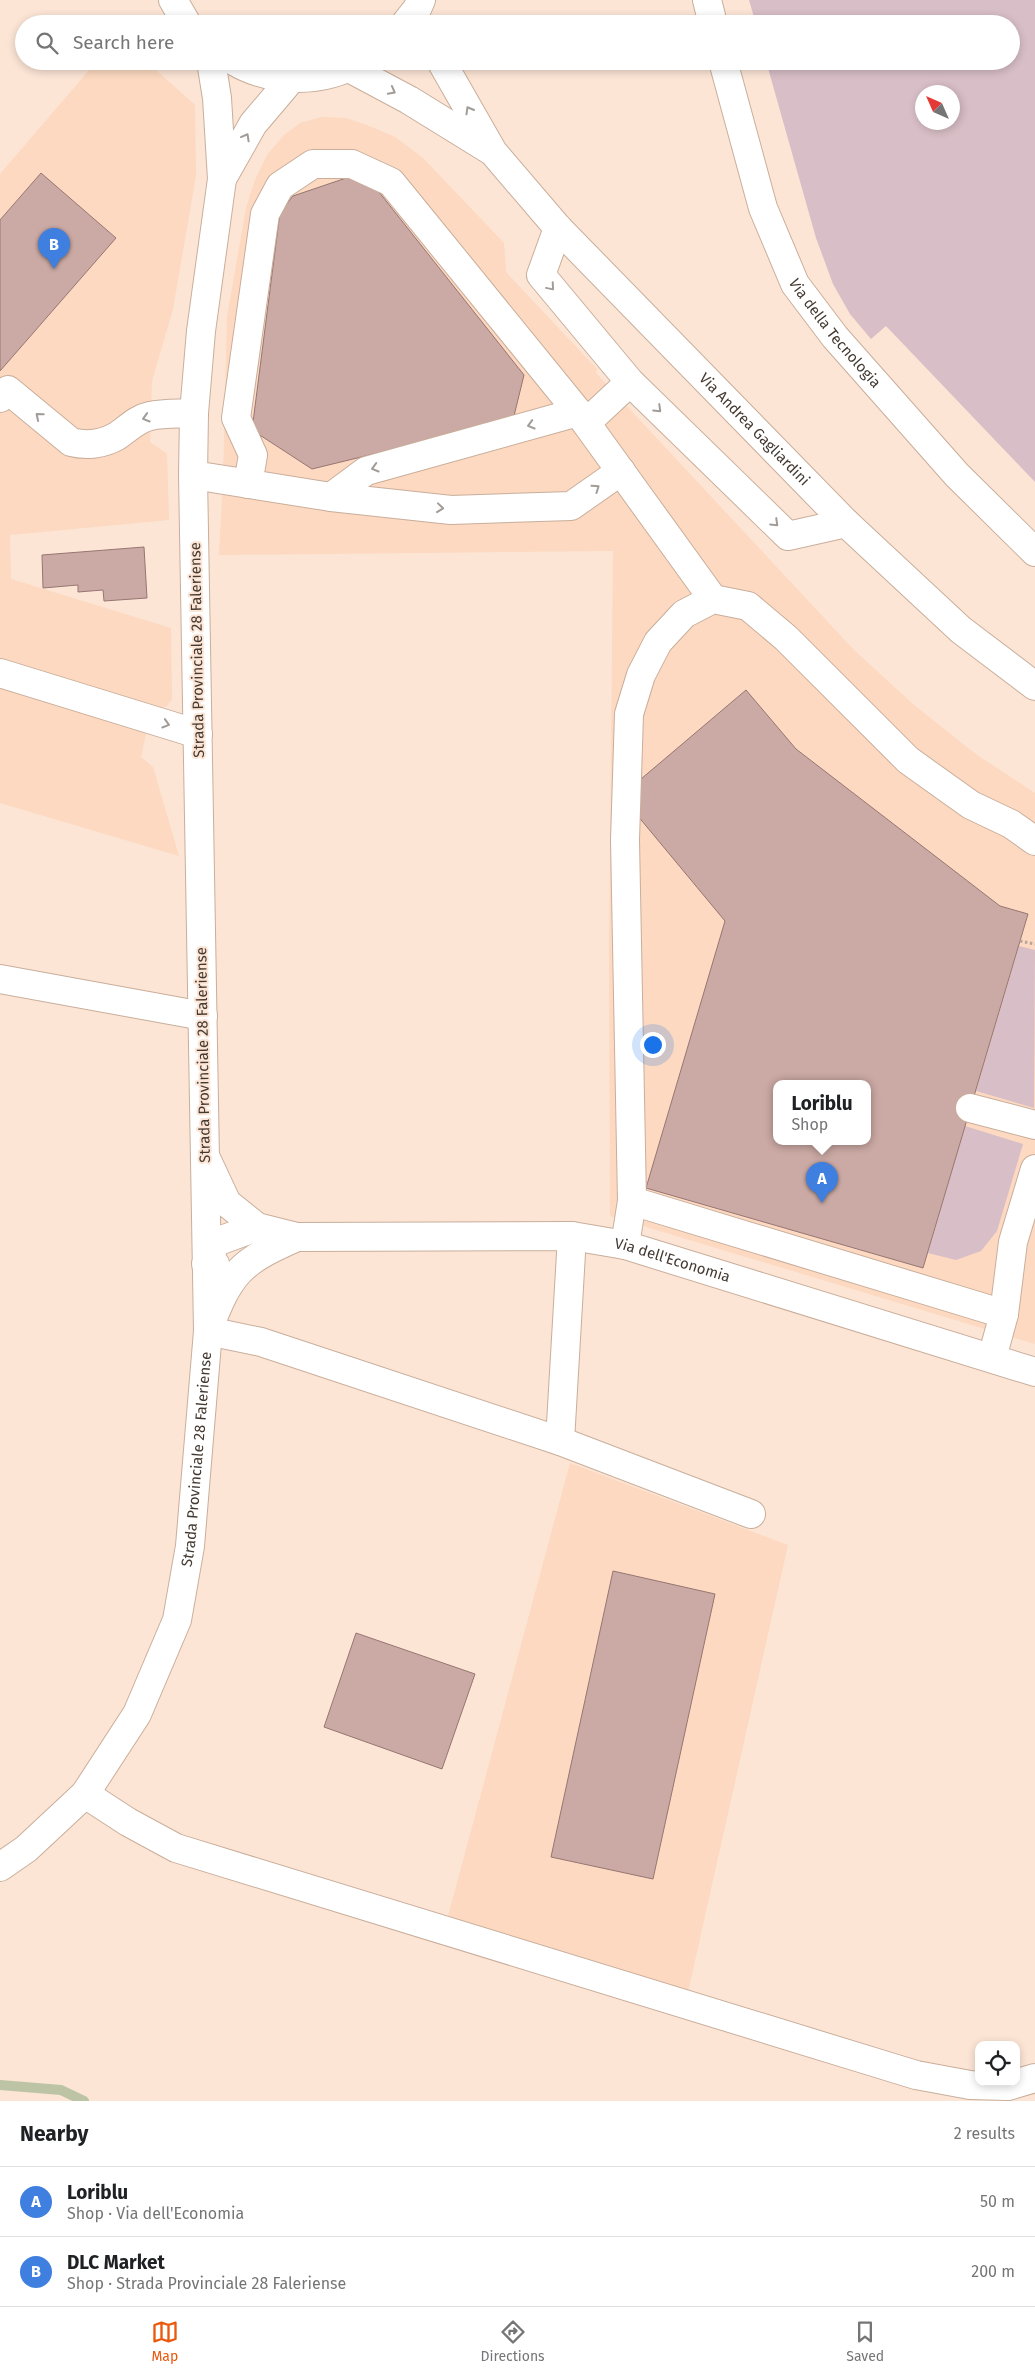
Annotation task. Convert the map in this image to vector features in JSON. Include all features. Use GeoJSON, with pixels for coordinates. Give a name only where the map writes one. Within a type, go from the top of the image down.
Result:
{"type":"FeatureCollection","features":[{"type":"Feature","properties":{"kind":"main road"},"geometry":{"type":"LineString","coordinates":[[173,0],[182,15]]}},
{"type":"Feature","properties":{"kind":"main road"},"geometry":{"type":"LineString","coordinates":[[707,0],[711,15]]}},
{"type":"Feature","properties":{"kind":"main road","name":"Strada Provinciale 28 Faleriense"},"geometry":{"type":"LineString","coordinates":[[0,1867],[26,1849],[86,1794],[137,1714],[177,1620],[190,1546],[208,1331],[193,475],[194,413],[200,332],[222,179],[217,98],[212,70]]}},
{"type":"Feature","properties":{"kind":"main road"},"geometry":{"type":"LineString","coordinates":[[253,70],[292,78],[320,76],[339,70]]}},
{"type":"Feature","properties":{"kind":"main road"},"geometry":{"type":"LineString","coordinates":[[362,70],[493,152]]}},
{"type":"Feature","properties":{"kind":"main road"},"geometry":{"type":"LineString","coordinates":[[446,70],[493,152]]}},
{"type":"Feature","properties":{"kind":"main road","name":"Via della Tecnologia"},"geometry":{"type":"LineString","coordinates":[[725,70],[763,208],[795,284],[835,337],[957,475],[1035,552]]}},
{"type":"Feature","properties":{"kind":"main road","name":"Strada Provinciale 28 Faleriense"},"geometry":{"type":"LineString","coordinates":[[222,179],[253,124],[292,78]]}},
{"type":"Feature","properties":{"kind":"main road","name":"Via Andrea Gagliardini"},"geometry":{"type":"LineString","coordinates":[[493,152],[558,228],[846,523],[962,630],[1035,686]]}},
{"type":"Feature","properties":{"kind":"main road"},"geometry":{"type":"LineString","coordinates":[[248,484],[253,455],[236,418],[265,214],[280,186],[314,164],[352,164],[391,182],[582,417],[713,599]]}},
{"type":"Feature","properties":{"kind":"main road"},"geometry":{"type":"LineString","coordinates":[[558,228],[541,275],[630,382],[788,536],[846,523]]}},
{"type":"Feature","properties":{"kind":"main road"},"geometry":{"type":"LineString","coordinates":[[331,497],[366,470],[582,417],[630,382]]}},
{"type":"Feature","properties":{"kind":"main road"},"geometry":{"type":"LineString","coordinates":[[0,398],[8,390],[71,442],[83,445],[100,442],[116,436],[133,422],[150,416],[194,413]]}},
{"type":"Feature","properties":{"kind":"main road"},"geometry":{"type":"LineString","coordinates":[[193,475],[331,497],[451,510],[571,506],[621,471]]}},
{"type":"Feature","properties":{"kind":"main road"},"geometry":{"type":"LineString","coordinates":[[625,1245],[632,1201],[625,840],[629,714],[641,675],[658,642],[684,614],[713,599],[748,606],[786,638],[908,760],[971,805],[1010,824],[1035,841]]}},
{"type":"Feature","properties":{"kind":"main road"},"geometry":{"type":"LineString","coordinates":[[0,672],[198,734]]}},
{"type":"Feature","properties":{"kind":"main road"},"geometry":{"type":"LineString","coordinates":[[0,979],[202,1016]]}},
{"type":"Feature","properties":{"kind":"main road"},"geometry":{"type":"LineString","coordinates":[[970,1108],[1035,1126]]}},
{"type":"Feature","properties":{"kind":"main road"},"geometry":{"type":"LineString","coordinates":[[205,1156],[227,1203],[258,1240]]}},
{"type":"Feature","properties":{"kind":"main road"},"geometry":{"type":"LineString","coordinates":[[992,1358],[1004,1314],[1013,1242],[1035,1169]]}},
{"type":"Feature","properties":{"kind":"main road"},"geometry":{"type":"LineString","coordinates":[[632,1201],[1004,1314]]}},
{"type":"Feature","properties":{"kind":"main road"},"geometry":{"type":"LineString","coordinates":[[560,1441],[572,1236]]}},
{"type":"Feature","properties":{"kind":"main road","name":"Via dell'Economia"},"geometry":{"type":"LineString","coordinates":[[258,1240],[297,1237],[572,1236],[625,1245],[1035,1372]]}},
{"type":"Feature","properties":{"kind":"main road"},"geometry":{"type":"LineString","coordinates":[[206,1264],[216,1242],[258,1240]]}},
{"type":"Feature","properties":{"kind":"main road"},"geometry":{"type":"LineString","coordinates":[[258,1240],[222,1294],[208,1331],[261,1342],[560,1441],[751,1514]]}},
{"type":"Feature","properties":{"kind":"main road"},"geometry":{"type":"LineString","coordinates":[[86,1794],[128,1822],[176,1848],[916,2074],[970,2085],[1008,2086],[1035,2078]]}},
{"type":"Feature","properties":{"kind":"path"},"geometry":{"type":"LineString","coordinates":[[1020,941],[1035,944]]}},
{"type":"Feature","properties":{"kind":"shaded area"},"geometry":{"type":"Polygon","coordinates":[[[749,0],[1035,0],[1035,482],[886,326],[871,339],[850,314],[833,284],[816,238],[769,70],[1020,70],[1020,15],[753,15],[749,0]]]}},
{"type":"Feature","properties":{"kind":"shaded area"},"geometry":{"type":"Polygon","coordinates":[[[89,70],[156,70],[195,105],[196,176],[173,309],[152,381],[150,442],[167,454],[169,520],[10,535],[11,579],[171,628],[172,699],[167,706],[161,708],[152,706],[141,757],[153,767],[179,856],[0,803],[0,174],[89,70]]]}},
{"type":"Feature","properties":{"kind":"shaded area"},"geometry":{"type":"Polygon","coordinates":[[[321,117],[346,118],[395,137],[423,158],[504,243],[506,272],[597,369],[596,373],[854,650],[914,705],[977,755],[1035,793],[1035,1344],[610,1216],[609,955],[613,551],[219,555],[227,317],[246,208],[255,180],[267,155],[284,135],[300,123],[321,117]]]}},
{"type":"Feature","properties":{"kind":"shaded area"},"geometry":{"type":"Polygon","coordinates":[[[1019,946],[1035,950],[1034,1108],[976,1091],[1019,946]]]}},
{"type":"Feature","properties":{"kind":"shaded area"},"geometry":{"type":"Polygon","coordinates":[[[965,1126],[1023,1144],[997,1231],[981,1251],[956,1260],[928,1253],[965,1126]]]}},
{"type":"Feature","properties":{"kind":"shaded area"},"geometry":{"type":"Polygon","coordinates":[[[570,1463],[788,1545],[688,1992],[447,1920],[570,1463]]]}},
{"type":"Feature","properties":{"kind":"building"},"geometry":{"type":"Polygon","coordinates":[[[41,173],[116,238],[0,371],[0,220],[41,173]]]}},
{"type":"Feature","properties":{"kind":"building"},"geometry":{"type":"Polygon","coordinates":[[[352,176],[375,187],[524,375],[513,420],[312,469],[252,430],[280,212],[293,196],[352,176]]]}},
{"type":"Feature","properties":{"kind":"building"},"geometry":{"type":"Polygon","coordinates":[[[144,547],[147,598],[104,601],[103,590],[78,592],[78,585],[43,588],[42,555],[144,547]]]}},
{"type":"Feature","properties":{"kind":"building"},"geometry":{"type":"Polygon","coordinates":[[[746,690],[796,749],[1000,906],[1028,914],[923,1268],[646,1188],[725,921],[637,815],[641,779],[746,690]]]}},
{"type":"Feature","properties":{"kind":"building"},"geometry":{"type":"Polygon","coordinates":[[[613,1571],[715,1594],[653,1879],[551,1857],[613,1571]]]}},
{"type":"Feature","properties":{"kind":"building"},"geometry":{"type":"Polygon","coordinates":[[[356,1633],[475,1674],[442,1769],[324,1727],[356,1633]]]}},
{"type":"Feature","properties":{"kind":"waterway"},"geometry":{"type":"LineString","coordinates":[[0,2085],[61,2090],[84,2101]]}},
{"type":"Feature","properties":{"kind":"place","name":"DLC Market"},"geometry":{"type":"Point","coordinates":[54,269]}},
{"type":"Feature","properties":{"kind":"place","name":"Loriblu"},"geometry":{"type":"Point","coordinates":[822,1203]}}]}
